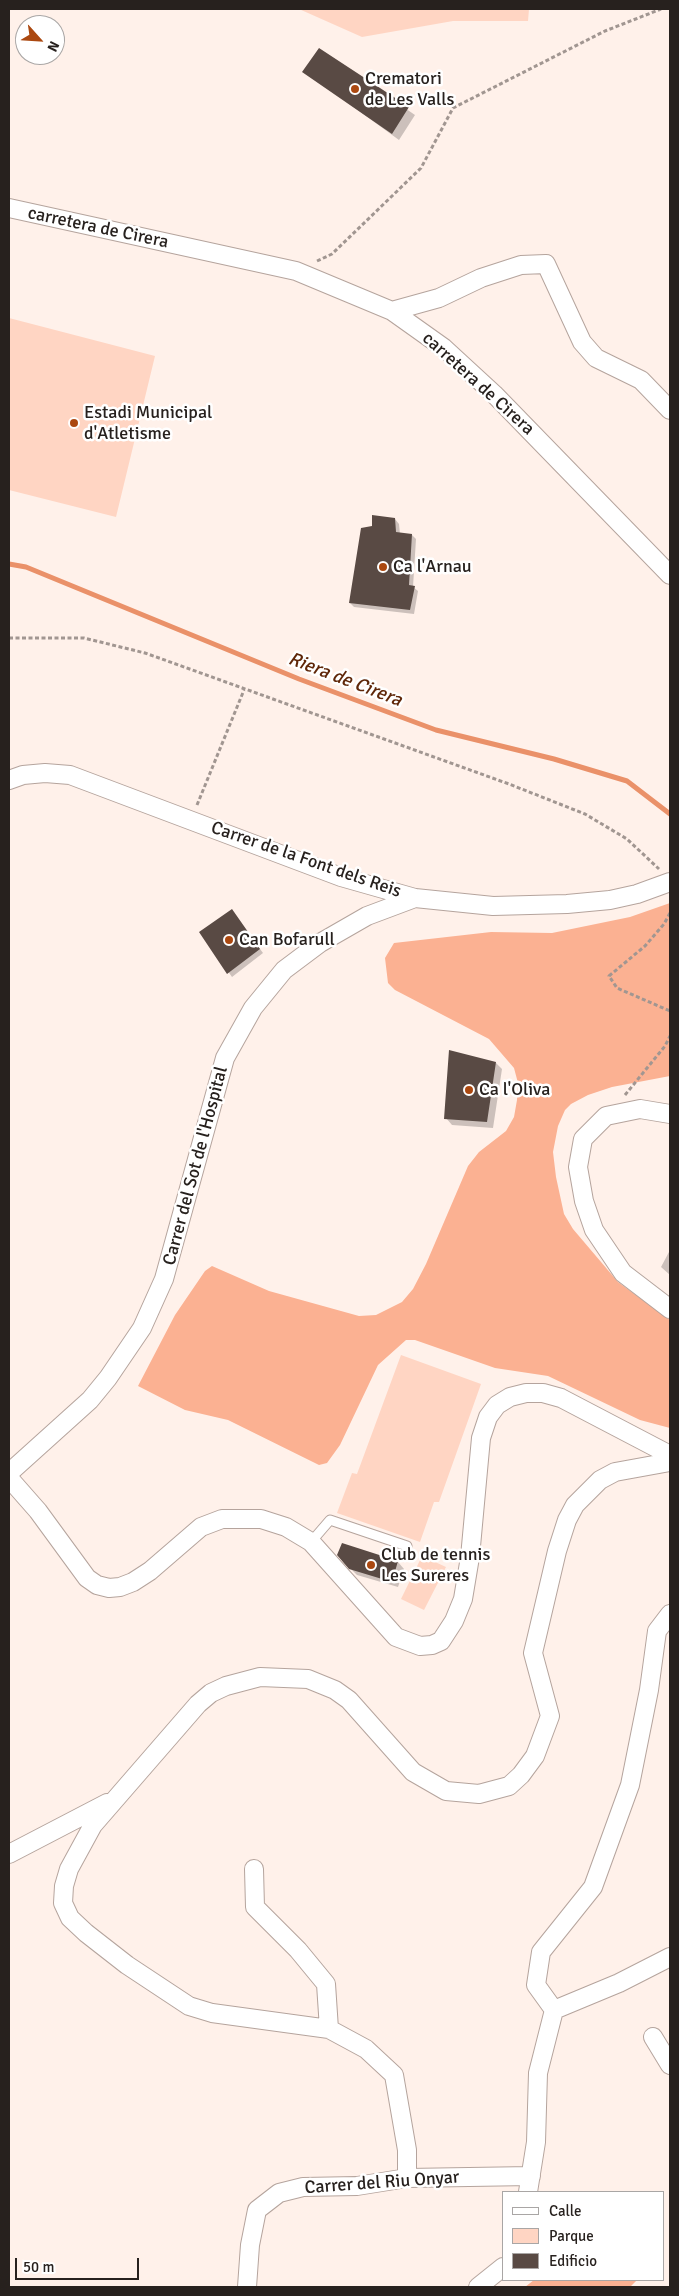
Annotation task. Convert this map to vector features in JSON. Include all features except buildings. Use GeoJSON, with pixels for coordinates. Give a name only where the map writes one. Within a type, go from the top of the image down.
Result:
{"type":"FeatureCollection","features":[{"type":"Feature","properties":{"kind":"street","name":"carretera de Cirera"},"geometry":{"type":"LineString","coordinates":[[9,208],[296,271],[392,311],[444,348],[494,394],[670,575]]}},
{"type":"Feature","properties":{"kind":"street"},"geometry":{"type":"LineString","coordinates":[[392,311],[439,298],[481,278],[521,265],[546,264],[582,342],[596,358],[642,380],[670,410]]}},
{"type":"Feature","properties":{"kind":"street","name":"Carrer de la Font dels Reis"},"geometry":{"type":"LineString","coordinates":[[9,780],[22,775],[45,773],[70,775],[341,877],[415,898],[493,906],[567,904],[610,900],[637,894],[670,882]]}},
{"type":"Feature","properties":{"kind":"street","name":"Carrer del Sot de l'Hospital"},"geometry":{"type":"LineString","coordinates":[[9,1472],[90,1400],[113,1372],[142,1328],[164,1279],[226,1058],[253,1008],[284,970],[307,952],[367,916],[415,898]]}},
{"type":"Feature","properties":{"kind":"street"},"geometry":{"type":"LineString","coordinates":[[670,1114],[640,1109],[606,1116],[583,1139],[578,1167],[584,1201],[594,1230],[623,1274],[670,1309]]}},
{"type":"Feature","properties":{"kind":"street"},"geometry":{"type":"LineString","coordinates":[[9,1478],[38,1511],[88,1578],[97,1586],[120,1587],[144,1574],[201,1527],[222,1519],[261,1519],[286,1527],[311,1542],[396,1637],[409,1643],[432,1645],[441,1641],[447,1634],[463,1599],[470,1558],[481,1438],[488,1417],[498,1405],[510,1397],[526,1393],[543,1393],[561,1398],[670,1455]]}},
{"type":"Feature","properties":{"kind":"street"},"geometry":{"type":"LineString","coordinates":[[408,2178],[407,2150],[394,2075],[366,2049],[329,2029],[212,2013],[189,2006],[120,1960],[70,1918],[63,1903],[64,1886],[69,1869],[93,1825],[198,1704],[211,1693],[226,1686],[260,1677],[308,1679],[335,1690],[349,1700],[412,1772],[446,1790],[480,1794],[509,1786],[521,1775],[535,1756],[550,1716],[533,1653],[557,1551],[567,1520],[575,1505],[600,1480],[615,1472],[670,1462]]}},
{"type":"Feature","properties":{"kind":"street"},"geometry":{"type":"LineString","coordinates":[[554,2010],[536,1985],[541,1952],[593,1887],[630,1785],[649,1690],[657,1631],[670,1614]]}},
{"type":"Feature","properties":{"kind":"street"},"geometry":{"type":"LineString","coordinates":[[9,1854],[114,1799]]}},
{"type":"Feature","properties":{"kind":"street"},"geometry":{"type":"LineString","coordinates":[[254,1869],[255,1908],[298,1950],[326,1984],[329,2029]]}},
{"type":"Feature","properties":{"kind":"street"},"geometry":{"type":"LineString","coordinates":[[554,2010],[619,1983],[670,1957]]}},
{"type":"Feature","properties":{"kind":"street"},"geometry":{"type":"LineString","coordinates":[[529,2184],[536,2142],[538,2073],[554,2010]]}},
{"type":"Feature","properties":{"kind":"street"},"geometry":{"type":"LineString","coordinates":[[653,2037],[670,2065]]}},
{"type":"Feature","properties":{"kind":"street","name":"Carrer del Riu Onyar"},"geometry":{"type":"LineString","coordinates":[[248,2287],[250,2245],[257,2210],[279,2193],[303,2187],[357,2186],[408,2178],[529,2184]]}},
{"type":"Feature","properties":{"kind":"street"},"geometry":{"type":"LineString","coordinates":[[478,2287],[502,2268]]}},
{"type":"Feature","properties":{"kind":"lane"},"geometry":{"type":"LineString","coordinates":[[311,1542],[330,1520],[407,1546]]}},
{"type":"Feature","properties":{"kind":"path"},"geometry":{"type":"LineString","coordinates":[[296,271],[332,254],[421,168],[453,108],[605,31],[661,9]]}},
{"type":"Feature","properties":{"kind":"path"},"geometry":{"type":"LineString","coordinates":[[9,638],[84,638],[145,653],[509,784],[584,814],[627,839],[652,860],[670,882]]}},
{"type":"Feature","properties":{"kind":"path"},"geometry":{"type":"LineString","coordinates":[[192,820],[244,690]]}},
{"type":"Feature","properties":{"kind":"path"},"geometry":{"type":"LineString","coordinates":[[670,913],[664,924],[645,946],[609,976],[617,988],[670,1011]]}},
{"type":"Feature","properties":{"kind":"path"},"geometry":{"type":"LineString","coordinates":[[613,1114],[623,1097],[666,1046],[670,1036]]}},
{"type":"Feature","properties":{"kind":"green space"},"geometry":{"type":"Polygon","coordinates":[[[299,9],[529,9],[528,21],[453,21],[362,37],[299,9]]]}},
{"type":"Feature","properties":{"kind":"green space","name":"Estadi Municipal d'Atletisme"},"geometry":{"type":"Polygon","coordinates":[[[9,318],[155,356],[116,517],[9,490],[9,318]]]}},
{"type":"Feature","properties":{"kind":"green space"},"geometry":{"type":"Polygon","coordinates":[[[401,1355],[481,1384],[439,1502],[434,1502],[420,1542],[337,1513],[352,1473],[357,1474],[401,1355]]]}},
{"type":"Feature","properties":{"kind":"green space"},"geometry":{"type":"Polygon","coordinates":[[[422,1556],[446,1567],[424,1610],[401,1599],[422,1556]]]}},
{"type":"Feature","properties":{"kind":"shaded area"},"geometry":{"type":"Polygon","coordinates":[[[670,903],[670,1076],[612,1087],[588,1095],[571,1104],[565,1110],[558,1126],[553,1152],[564,1214],[573,1229],[618,1282],[670,1320],[670,1428],[640,1420],[548,1376],[495,1368],[415,1340],[406,1340],[378,1365],[340,1445],[327,1463],[319,1465],[228,1420],[185,1410],[138,1386],[175,1315],[205,1271],[212,1266],[269,1291],[359,1316],[376,1315],[402,1302],[413,1289],[426,1264],[468,1166],[479,1152],[506,1131],[514,1117],[517,1100],[518,1083],[514,1068],[489,1039],[395,990],[388,983],[385,958],[394,943],[491,932],[552,933],[630,917],[670,903]]]}},
{"type":"Feature","properties":{"kind":"shaded area"},"geometry":{"type":"Polygon","coordinates":[[[533,2281],[636,2281],[630,2287],[525,2287],[533,2281]]]}},
{"type":"Feature","properties":{"kind":"waterway","name":"Riera de Cirera"},"geometry":{"type":"LineString","coordinates":[[9,564],[26,567],[299,679],[436,730],[554,759],[627,781],[670,814]]}},
{"type":"Feature","properties":{"kind":"place","name":"Crematori de Les Valls"},"geometry":{"type":"Point","coordinates":[355,89]}},
{"type":"Feature","properties":{"kind":"place","name":"Estadi Municipal d'Atletisme"},"geometry":{"type":"Point","coordinates":[74,423]}},
{"type":"Feature","properties":{"kind":"place","name":"Ca l'Arnau"},"geometry":{"type":"Point","coordinates":[383,567]}},
{"type":"Feature","properties":{"kind":"place","name":"Can Bofarull"},"geometry":{"type":"Point","coordinates":[229,940]}},
{"type":"Feature","properties":{"kind":"place","name":"Ca l'Oliva"},"geometry":{"type":"Point","coordinates":[469,1090]}},
{"type":"Feature","properties":{"kind":"place","name":"Club de tennis Les Sureres"},"geometry":{"type":"Point","coordinates":[371,1565]}}]}
